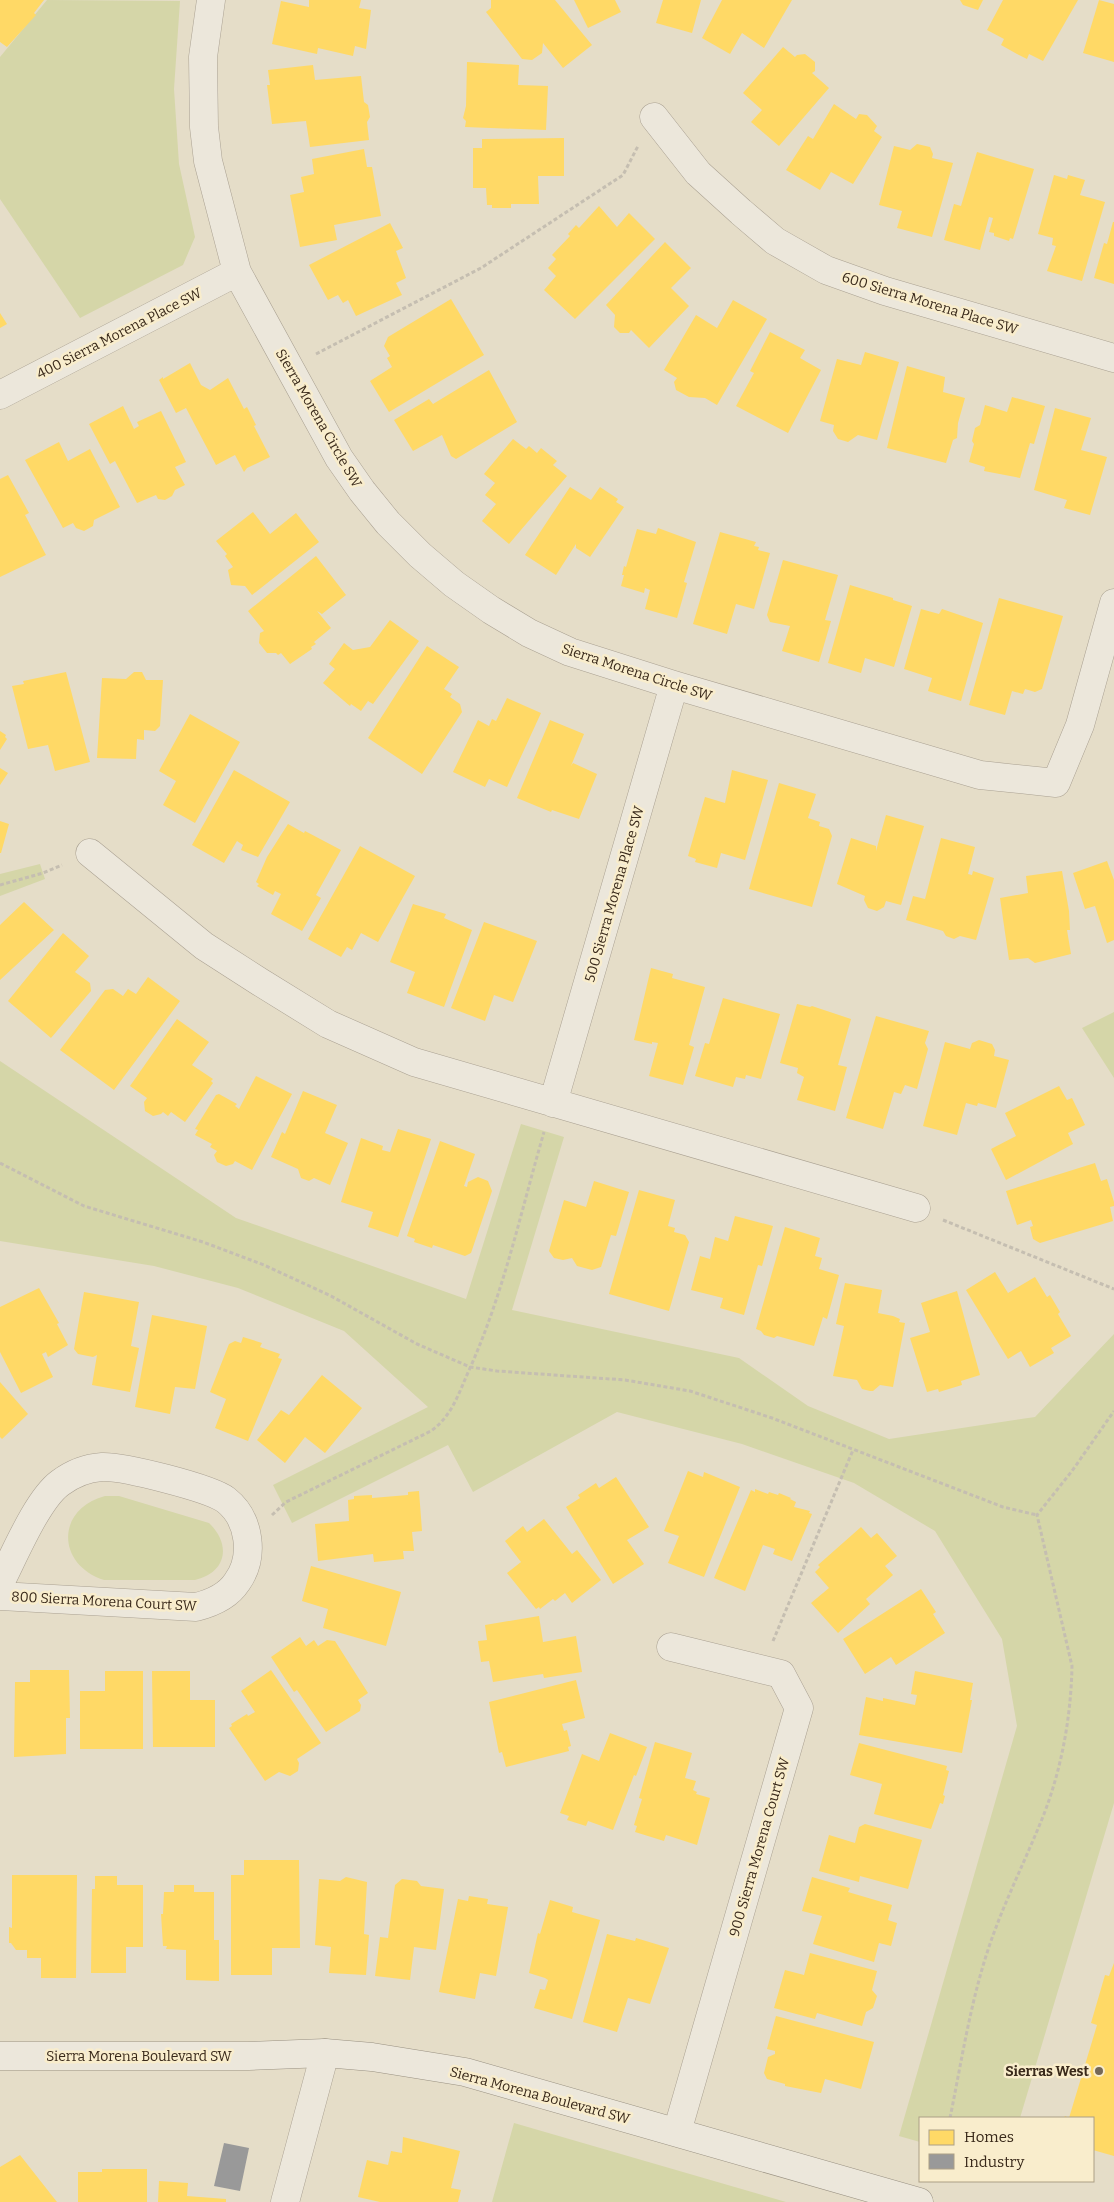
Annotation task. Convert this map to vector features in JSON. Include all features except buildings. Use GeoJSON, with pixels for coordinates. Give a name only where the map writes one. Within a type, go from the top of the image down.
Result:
{"type":"FeatureCollection","features":[{"type":"Feature","properties":{"kind":"street","name":"Sierra Morena Circle SW"},"geometry":{"type":"LineString","coordinates":[[211,0],[203,57],[204,126],[208,161],[237,272],[335,451],[362,491],[420,555],[454,584],[490,610],[529,633],[570,652],[674,685],[980,774],[1056,783],[1080,725],[1114,603]]}},
{"type":"Feature","properties":{"kind":"street","name":"600 Sierra Morena Place SW"},"geometry":{"type":"LineString","coordinates":[[654,117],[698,173],[741,212],[775,241],[826,270],[885,291],[1114,358]]}},
{"type":"Feature","properties":{"kind":"street","name":"400 Sierra Morena Place SW"},"geometry":{"type":"LineString","coordinates":[[0,394],[237,272]]}},
{"type":"Feature","properties":{"kind":"street","name":"500 Sierra Morena Place SW"},"geometry":{"type":"LineString","coordinates":[[553,1103],[674,685]]}},
{"type":"Feature","properties":{"kind":"street"},"geometry":{"type":"LineString","coordinates":[[90,853],[204,946],[328,1024],[414,1062],[916,1208]]}},
{"type":"Feature","properties":{"kind":"street","name":"800 Sierra Morena Court SW"},"geometry":{"type":"LineString","coordinates":[[0,1583],[46,1497],[60,1483],[76,1473],[89,1468],[116,1467],[215,1493],[236,1510],[247,1536],[248,1552],[244,1568],[237,1582],[226,1594],[212,1603],[196,1607],[0,1596]]}},
{"type":"Feature","properties":{"kind":"street","name":"900 Sierra Morena Court SW"},"geometry":{"type":"LineString","coordinates":[[671,1647],[781,1674],[799,1708],[677,2132]]}},
{"type":"Feature","properties":{"kind":"street"},"geometry":{"type":"LineString","coordinates":[[284,2202],[325,2052]]}},
{"type":"Feature","properties":{"kind":"street","name":"Sierra Morena Boulevard SW"},"geometry":{"type":"LineString","coordinates":[[0,2056],[248,2056],[325,2052],[372,2057],[465,2072],[919,2202]]}},
{"type":"Feature","properties":{"kind":"path"},"geometry":{"type":"LineString","coordinates":[[290,370],[481,268],[623,175],[654,117]]}},
{"type":"Feature","properties":{"kind":"path"},"geometry":{"type":"LineString","coordinates":[[0,884],[43,873],[90,853]]}},
{"type":"Feature","properties":{"kind":"path"},"geometry":{"type":"LineString","coordinates":[[247,1536],[286,1502],[430,1431],[441,1424],[453,1408],[482,1342],[503,1279],[553,1103]]}},
{"type":"Feature","properties":{"kind":"path"},"geometry":{"type":"LineString","coordinates":[[0,1163],[84,1206],[203,1242],[264,1265],[331,1296],[417,1344],[470,1367],[506,1372],[625,1380],[690,1391],[728,1402],[1003,1507],[1037,1515]]}},
{"type":"Feature","properties":{"kind":"path"},"geometry":{"type":"LineString","coordinates":[[916,1208],[974,1234],[1114,1289]]}},
{"type":"Feature","properties":{"kind":"path"},"geometry":{"type":"LineString","coordinates":[[1037,1515],[1072,1471],[1114,1411]]}},
{"type":"Feature","properties":{"kind":"path"},"geometry":{"type":"LineString","coordinates":[[760,1669],[854,1450]]}},
{"type":"Feature","properties":{"kind":"path"},"geometry":{"type":"LineString","coordinates":[[950,2117],[975,1993],[990,1942],[1044,1813],[1066,1732],[1072,1691],[1072,1666],[1037,1515]]}},
{"type":"Feature","properties":{"kind":"green space"},"geometry":{"type":"Polygon","coordinates":[[[47,0],[180,1],[174,89],[179,164],[195,237],[183,265],[80,318],[0,199],[0,57],[47,0]]]}},
{"type":"Feature","properties":{"kind":"green space"},"geometry":{"type":"Polygon","coordinates":[[[40,864],[45,879],[0,896],[0,874],[40,864]]]}},
{"type":"Feature","properties":{"kind":"green space"},"geometry":{"type":"Polygon","coordinates":[[[1114,1012],[1114,1078],[1082,1028],[1114,1012]]]}},
{"type":"Feature","properties":{"kind":"green space"},"geometry":{"type":"Polygon","coordinates":[[[0,1061],[236,1218],[466,1299],[521,1124],[564,1137],[512,1310],[739,1358],[808,1406],[889,1439],[1035,1417],[1114,1334],[1114,1803],[1020,2117],[919,2117],[919,2142],[899,2136],[1017,1726],[1002,1639],[935,1531],[854,1483],[742,1444],[617,1412],[473,1492],[448,1445],[292,1523],[273,1485],[428,1407],[344,1331],[238,1288],[154,1266],[0,1241],[0,1061]]]}},
{"type":"Feature","properties":{"kind":"green space"},"geometry":{"type":"Polygon","coordinates":[[[105,1496],[119,1496],[209,1523],[221,1540],[223,1549],[219,1565],[214,1571],[195,1580],[104,1580],[88,1572],[77,1562],[70,1550],[68,1537],[70,1524],[77,1512],[89,1503],[105,1496]]]}},
{"type":"Feature","properties":{"kind":"green space"},"geometry":{"type":"Polygon","coordinates":[[[514,2123],[786,2202],[492,2202],[514,2123]]]}},
{"type":"Feature","properties":{"kind":"place","name":"Sierras West"},"geometry":{"type":"Point","coordinates":[1099,2071]}}]}
